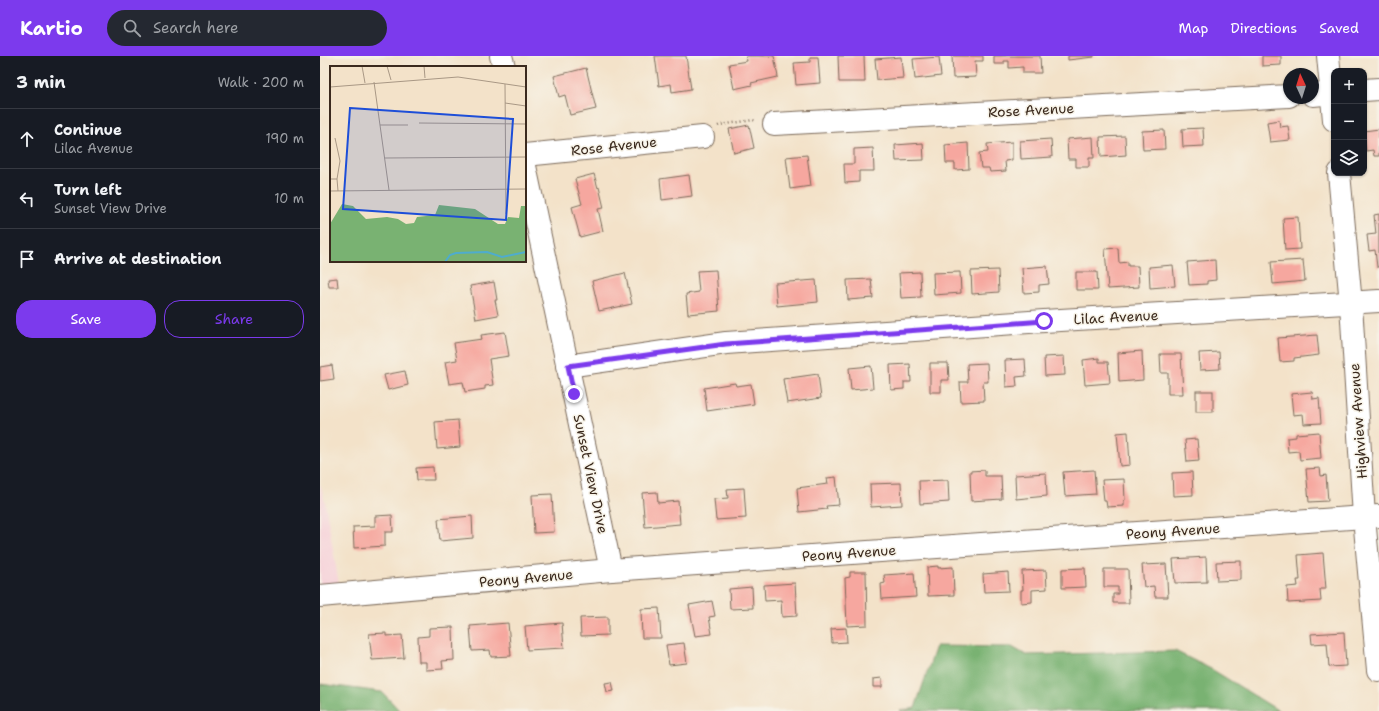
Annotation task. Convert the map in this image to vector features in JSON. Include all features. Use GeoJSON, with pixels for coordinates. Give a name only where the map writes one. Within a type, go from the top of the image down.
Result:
{"type":"FeatureCollection","features":[{"type":"Feature","properties":{"kind":"street"},"geometry":{"type":"LineString","coordinates":[[502,56],[504,66]]}},
{"type":"Feature","properties":{"kind":"street"},"geometry":{"type":"LineString","coordinates":[[1328,56],[1326,94],[1331,110]]}},
{"type":"Feature","properties":{"kind":"street"},"geometry":{"type":"LineString","coordinates":[[1367,90],[1379,89]]}},
{"type":"Feature","properties":{"kind":"street","name":"Rose Avenue"},"geometry":{"type":"LineString","coordinates":[[774,124],[1283,96]]}},
{"type":"Feature","properties":{"kind":"street","name":"Rose Avenue"},"geometry":{"type":"LineString","coordinates":[[526,156],[704,137]]}},
{"type":"Feature","properties":{"kind":"street","name":"Sunset View Drive"},"geometry":{"type":"LineString","coordinates":[[526,171],[611,570]]}},
{"type":"Feature","properties":{"kind":"street","name":"Highview Avenue"},"geometry":{"type":"LineString","coordinates":[[1339,176],[1372,516],[1378,670]]}},
{"type":"Feature","properties":{"kind":"street","name":"Lilac Avenue"},"geometry":{"type":"LineString","coordinates":[[568,366],[726,344],[1044,321],[1351,304],[1379,301]]}},
{"type":"Feature","properties":{"kind":"street","name":"Peony Avenue"},"geometry":{"type":"LineString","coordinates":[[320,596],[611,570],[1372,516]]}},
{"type":"Feature","properties":{"kind":"path"},"geometry":{"type":"LineString","coordinates":[[704,137],[720,125],[753,120],[774,124]]}},
{"type":"Feature","properties":{"kind":"shaded area"},"geometry":{"type":"Polygon","coordinates":[[[320,484],[325,502],[339,585],[320,587],[320,484]]]}},
{"type":"Feature","properties":{"kind":"green space"},"geometry":{"type":"Polygon","coordinates":[[[936,646],[1012,647],[1026,655],[1175,651],[1213,670],[1279,711],[900,711],[915,708],[936,646]]]}},
{"type":"Feature","properties":{"kind":"green space"},"geometry":{"type":"Polygon","coordinates":[[[320,684],[382,692],[400,711],[320,711],[320,684]]]}},
{"type":"Feature","properties":{"kind":"building"},"geometry":{"type":"Polygon","coordinates":[[[655,56],[686,56],[691,89],[672,92],[671,84],[659,86],[655,56]]]}},
{"type":"Feature","properties":{"kind":"building"},"geometry":{"type":"Polygon","coordinates":[[[746,56],[774,56],[778,77],[751,83],[752,85],[734,89],[729,64],[747,61],[746,56]]]}},
{"type":"Feature","properties":{"kind":"building"},"geometry":{"type":"Polygon","coordinates":[[[838,56],[864,56],[865,82],[839,82],[838,56]]]}},
{"type":"Feature","properties":{"kind":"building"},"geometry":{"type":"Polygon","coordinates":[[[952,56],[983,56],[983,61],[975,61],[976,77],[953,78],[952,56]]]}},
{"type":"Feature","properties":{"kind":"building"},"geometry":{"type":"Polygon","coordinates":[[[994,56],[1040,56],[1041,73],[1023,73],[1023,67],[1009,68],[1009,61],[1004,61],[1004,64],[994,64],[994,56]]]}},
{"type":"Feature","properties":{"kind":"building"},"geometry":{"type":"Polygon","coordinates":[[[1068,56],[1094,56],[1094,57],[1068,60],[1068,56]]]}},
{"type":"Feature","properties":{"kind":"building"},"geometry":{"type":"Polygon","coordinates":[[[1262,56],[1281,56],[1281,65],[1262,66],[1262,56]]]}},
{"type":"Feature","properties":{"kind":"building"},"geometry":{"type":"Polygon","coordinates":[[[810,57],[818,57],[820,83],[796,85],[794,63],[810,62],[810,57]]]}},
{"type":"Feature","properties":{"kind":"building"},"geometry":{"type":"Polygon","coordinates":[[[901,57],[903,78],[877,80],[875,59],[901,57]]]}},
{"type":"Feature","properties":{"kind":"building"},"geometry":{"type":"Polygon","coordinates":[[[939,57],[941,76],[915,79],[913,59],[939,57]]]}},
{"type":"Feature","properties":{"kind":"building"},"geometry":{"type":"Polygon","coordinates":[[[586,68],[596,109],[570,115],[565,95],[559,97],[554,76],[586,68]]]}},
{"type":"Feature","properties":{"kind":"building"},"geometry":{"type":"Polygon","coordinates":[[[1279,120],[1280,127],[1288,126],[1290,140],[1270,142],[1267,122],[1279,120]]]}},
{"type":"Feature","properties":{"kind":"building"},"geometry":{"type":"Polygon","coordinates":[[[749,125],[754,148],[734,153],[729,129],[749,125]]]}},
{"type":"Feature","properties":{"kind":"building"},"geometry":{"type":"Polygon","coordinates":[[[1203,128],[1204,146],[1183,147],[1182,129],[1203,128]]]}},
{"type":"Feature","properties":{"kind":"building"},"geometry":{"type":"Polygon","coordinates":[[[1379,129],[1379,156],[1374,156],[1373,150],[1367,151],[1367,131],[1379,129]]]}},
{"type":"Feature","properties":{"kind":"building"},"geometry":{"type":"Polygon","coordinates":[[[1164,130],[1165,149],[1143,150],[1142,131],[1164,130]]]}},
{"type":"Feature","properties":{"kind":"building"},"geometry":{"type":"Polygon","coordinates":[[[1125,136],[1126,155],[1101,157],[1100,137],[1125,136]]]}},
{"type":"Feature","properties":{"kind":"building"},"geometry":{"type":"Polygon","coordinates":[[[1093,137],[1094,158],[1089,158],[1089,167],[1076,167],[1076,159],[1068,159],[1067,139],[1093,137]]]}},
{"type":"Feature","properties":{"kind":"building"},"geometry":{"type":"Polygon","coordinates":[[[1051,139],[1052,157],[1021,159],[1020,141],[1051,139]]]}},
{"type":"Feature","properties":{"kind":"building"},"geometry":{"type":"Polygon","coordinates":[[[1012,142],[1012,160],[1005,161],[1006,171],[990,172],[989,168],[981,168],[979,153],[988,152],[987,144],[1012,142]]]}},
{"type":"Feature","properties":{"kind":"building"},"geometry":{"type":"Polygon","coordinates":[[[923,143],[924,160],[896,161],[895,145],[923,143]]]}},
{"type":"Feature","properties":{"kind":"building"},"geometry":{"type":"Polygon","coordinates":[[[968,143],[969,169],[955,170],[955,163],[946,163],[945,145],[968,143]]]}},
{"type":"Feature","properties":{"kind":"building"},"geometry":{"type":"Polygon","coordinates":[[[873,148],[874,171],[859,171],[859,182],[845,183],[844,164],[854,164],[854,149],[873,148]]]}},
{"type":"Feature","properties":{"kind":"building"},"geometry":{"type":"Polygon","coordinates":[[[807,155],[811,186],[790,189],[786,157],[807,155]]]}},
{"type":"Feature","properties":{"kind":"building"},"geometry":{"type":"Polygon","coordinates":[[[594,174],[604,208],[598,209],[603,231],[580,237],[572,207],[582,204],[575,179],[594,174]]]}},
{"type":"Feature","properties":{"kind":"building"},"geometry":{"type":"Polygon","coordinates":[[[689,175],[692,196],[662,200],[660,179],[689,175]]]}},
{"type":"Feature","properties":{"kind":"building"},"geometry":{"type":"Polygon","coordinates":[[[1379,214],[1379,267],[1377,267],[1375,250],[1369,251],[1367,235],[1376,234],[1374,215],[1379,214]]]}},
{"type":"Feature","properties":{"kind":"building"},"geometry":{"type":"Polygon","coordinates":[[[1298,217],[1300,249],[1285,250],[1283,218],[1298,217]]]}},
{"type":"Feature","properties":{"kind":"building"},"geometry":{"type":"Polygon","coordinates":[[[1118,248],[1119,263],[1128,262],[1128,266],[1138,266],[1139,287],[1108,289],[1105,249],[1118,248]]]}},
{"type":"Feature","properties":{"kind":"building"},"geometry":{"type":"Polygon","coordinates":[[[1215,260],[1216,280],[1207,281],[1207,284],[1189,285],[1187,262],[1215,260]]]}},
{"type":"Feature","properties":{"kind":"building"},"geometry":{"type":"Polygon","coordinates":[[[1303,260],[1305,281],[1273,284],[1271,262],[1303,260]]]}},
{"type":"Feature","properties":{"kind":"building"},"geometry":{"type":"Polygon","coordinates":[[[1173,265],[1175,286],[1150,288],[1149,267],[1173,265]]]}},
{"type":"Feature","properties":{"kind":"building"},"geometry":{"type":"Polygon","coordinates":[[[1047,266],[1049,284],[1039,285],[1039,292],[1024,293],[1022,268],[1047,266]]]}},
{"type":"Feature","properties":{"kind":"building"},"geometry":{"type":"Polygon","coordinates":[[[716,270],[719,311],[688,314],[686,294],[699,292],[697,271],[716,270]]]}},
{"type":"Feature","properties":{"kind":"building"},"geometry":{"type":"Polygon","coordinates":[[[998,270],[999,292],[972,294],[971,271],[998,270]]]}},
{"type":"Feature","properties":{"kind":"building"},"geometry":{"type":"Polygon","coordinates":[[[920,272],[921,297],[901,298],[899,273],[920,272]]]}},
{"type":"Feature","properties":{"kind":"building"},"geometry":{"type":"Polygon","coordinates":[[[960,272],[961,293],[934,295],[933,273],[960,272]]]}},
{"type":"Feature","properties":{"kind":"building"},"geometry":{"type":"Polygon","coordinates":[[[1076,272],[1097,272],[1098,290],[1076,290],[1076,272]]]}},
{"type":"Feature","properties":{"kind":"building"},"geometry":{"type":"Polygon","coordinates":[[[625,273],[632,304],[599,311],[592,281],[625,273]]]}},
{"type":"Feature","properties":{"kind":"building"},"geometry":{"type":"Polygon","coordinates":[[[337,278],[338,287],[329,287],[328,279],[337,278]]]}},
{"type":"Feature","properties":{"kind":"building"},"geometry":{"type":"Polygon","coordinates":[[[871,279],[873,298],[848,300],[847,280],[871,279]]]}},
{"type":"Feature","properties":{"kind":"building"},"geometry":{"type":"Polygon","coordinates":[[[816,280],[818,302],[777,306],[775,283],[816,280]]]}},
{"type":"Feature","properties":{"kind":"building"},"geometry":{"type":"Polygon","coordinates":[[[494,282],[498,315],[476,319],[470,286],[494,282]]]}},
{"type":"Feature","properties":{"kind":"building"},"geometry":{"type":"Polygon","coordinates":[[[505,332],[509,356],[489,359],[493,385],[485,386],[485,389],[465,392],[463,382],[449,384],[445,362],[457,360],[454,343],[482,339],[481,335],[505,332]]]}},
{"type":"Feature","properties":{"kind":"building"},"geometry":{"type":"Polygon","coordinates":[[[1317,335],[1319,355],[1294,358],[1294,361],[1280,362],[1278,338],[1317,335]]]}},
{"type":"Feature","properties":{"kind":"building"},"geometry":{"type":"Polygon","coordinates":[[[1142,351],[1143,380],[1119,382],[1118,353],[1142,351]]]}},
{"type":"Feature","properties":{"kind":"building"},"geometry":{"type":"Polygon","coordinates":[[[1219,352],[1220,369],[1200,370],[1199,353],[1219,352]]]}},
{"type":"Feature","properties":{"kind":"building"},"geometry":{"type":"Polygon","coordinates":[[[1160,354],[1181,354],[1183,394],[1168,394],[1168,373],[1161,373],[1160,354]]]}},
{"type":"Feature","properties":{"kind":"building"},"geometry":{"type":"Polygon","coordinates":[[[1064,356],[1065,375],[1045,376],[1044,357],[1064,356]]]}},
{"type":"Feature","properties":{"kind":"building"},"geometry":{"type":"Polygon","coordinates":[[[1099,358],[1099,362],[1108,362],[1110,383],[1085,385],[1083,360],[1099,358]]]}},
{"type":"Feature","properties":{"kind":"building"},"geometry":{"type":"Polygon","coordinates":[[[1025,359],[1026,376],[1016,377],[1017,386],[1006,387],[1005,360],[1025,359]]]}},
{"type":"Feature","properties":{"kind":"building"},"geometry":{"type":"Polygon","coordinates":[[[930,363],[948,363],[949,380],[941,380],[941,392],[930,392],[930,363]]]}},
{"type":"Feature","properties":{"kind":"building"},"geometry":{"type":"Polygon","coordinates":[[[987,363],[988,382],[983,382],[984,401],[961,402],[960,382],[968,382],[967,364],[987,363]]]}},
{"type":"Feature","properties":{"kind":"building"},"geometry":{"type":"Polygon","coordinates":[[[910,364],[911,382],[904,382],[904,389],[891,390],[890,365],[910,364]]]}},
{"type":"Feature","properties":{"kind":"building"},"geometry":{"type":"Polygon","coordinates":[[[332,365],[334,379],[320,381],[320,367],[332,365]]]}},
{"type":"Feature","properties":{"kind":"building"},"geometry":{"type":"Polygon","coordinates":[[[871,366],[873,388],[851,390],[849,368],[871,366]]]}},
{"type":"Feature","properties":{"kind":"building"},"geometry":{"type":"Polygon","coordinates":[[[405,371],[408,385],[388,390],[384,375],[405,371]]]}},
{"type":"Feature","properties":{"kind":"building"},"geometry":{"type":"Polygon","coordinates":[[[818,374],[821,398],[787,403],[783,379],[818,374]]]}},
{"type":"Feature","properties":{"kind":"building"},"geometry":{"type":"Polygon","coordinates":[[[735,383],[736,386],[751,384],[754,404],[707,411],[704,388],[735,383]]]}},
{"type":"Feature","properties":{"kind":"building"},"geometry":{"type":"Polygon","coordinates":[[[1196,391],[1213,391],[1213,412],[1196,412],[1196,391]]]}},
{"type":"Feature","properties":{"kind":"building"},"geometry":{"type":"Polygon","coordinates":[[[1312,392],[1313,399],[1319,398],[1321,423],[1304,424],[1303,414],[1293,415],[1291,394],[1312,392]]]}},
{"type":"Feature","properties":{"kind":"building"},"geometry":{"type":"Polygon","coordinates":[[[458,420],[460,447],[437,449],[435,422],[458,420]]]}},
{"type":"Feature","properties":{"kind":"building"},"geometry":{"type":"Polygon","coordinates":[[[1128,432],[1130,465],[1120,466],[1117,433],[1128,432]]]}},
{"type":"Feature","properties":{"kind":"building"},"geometry":{"type":"Polygon","coordinates":[[[1319,432],[1321,458],[1300,460],[1299,451],[1288,452],[1287,438],[1296,437],[1296,434],[1319,432]]]}},
{"type":"Feature","properties":{"kind":"building"},"geometry":{"type":"Polygon","coordinates":[[[1197,439],[1199,461],[1187,462],[1185,440],[1197,439]]]}},
{"type":"Feature","properties":{"kind":"building"},"geometry":{"type":"Polygon","coordinates":[[[433,467],[434,480],[417,480],[416,468],[433,467]]]}},
{"type":"Feature","properties":{"kind":"building"},"geometry":{"type":"Polygon","coordinates":[[[1320,468],[1321,476],[1326,475],[1328,501],[1309,502],[1306,469],[1320,468]]]}},
{"type":"Feature","properties":{"kind":"building"},"geometry":{"type":"Polygon","coordinates":[[[985,470],[985,476],[1001,476],[1002,499],[971,501],[970,471],[985,470]]]}},
{"type":"Feature","properties":{"kind":"building"},"geometry":{"type":"Polygon","coordinates":[[[1094,470],[1096,494],[1065,496],[1063,472],[1094,470]]]}},
{"type":"Feature","properties":{"kind":"building"},"geometry":{"type":"Polygon","coordinates":[[[1192,472],[1193,495],[1173,496],[1172,473],[1192,472]]]}},
{"type":"Feature","properties":{"kind":"building"},"geometry":{"type":"Polygon","coordinates":[[[1046,473],[1047,496],[1016,499],[1015,475],[1046,473]]]}},
{"type":"Feature","properties":{"kind":"building"},"geometry":{"type":"Polygon","coordinates":[[[836,477],[839,505],[826,506],[827,509],[799,512],[797,488],[828,484],[827,478],[836,477]]]}},
{"type":"Feature","properties":{"kind":"building"},"geometry":{"type":"Polygon","coordinates":[[[1124,479],[1124,506],[1107,507],[1106,501],[1104,501],[1102,480],[1124,479]]]}},
{"type":"Feature","properties":{"kind":"building"},"geometry":{"type":"Polygon","coordinates":[[[948,480],[949,502],[920,504],[919,481],[948,480]]]}},
{"type":"Feature","properties":{"kind":"building"},"geometry":{"type":"Polygon","coordinates":[[[901,483],[902,505],[871,507],[870,484],[901,483]]]}},
{"type":"Feature","properties":{"kind":"building"},"geometry":{"type":"Polygon","coordinates":[[[744,488],[746,518],[716,520],[714,499],[728,498],[727,489],[744,488]]]}},
{"type":"Feature","properties":{"kind":"building"},"geometry":{"type":"Polygon","coordinates":[[[657,492],[658,503],[678,501],[680,524],[645,527],[642,493],[657,492]]]}},
{"type":"Feature","properties":{"kind":"building"},"geometry":{"type":"Polygon","coordinates":[[[552,494],[554,532],[534,533],[532,495],[552,494]]]}},
{"type":"Feature","properties":{"kind":"building"},"geometry":{"type":"Polygon","coordinates":[[[392,515],[393,532],[385,532],[385,546],[354,548],[353,527],[375,526],[375,516],[392,515]]]}},
{"type":"Feature","properties":{"kind":"building"},"geometry":{"type":"Polygon","coordinates":[[[472,516],[473,538],[440,541],[438,519],[472,516]]]}},
{"type":"Feature","properties":{"kind":"building"},"geometry":{"type":"Polygon","coordinates":[[[1323,553],[1326,589],[1320,589],[1321,601],[1288,603],[1287,587],[1298,586],[1297,580],[1300,580],[1298,555],[1323,553]]]}},
{"type":"Feature","properties":{"kind":"building"},"geometry":{"type":"Polygon","coordinates":[[[1206,557],[1207,582],[1175,583],[1173,559],[1206,557]]]}},
{"type":"Feature","properties":{"kind":"building"},"geometry":{"type":"Polygon","coordinates":[[[1241,561],[1241,580],[1217,581],[1216,562],[1241,561]]]}},
{"type":"Feature","properties":{"kind":"building"},"geometry":{"type":"Polygon","coordinates":[[[1166,564],[1168,597],[1155,597],[1154,586],[1144,587],[1142,565],[1166,564]]]}},
{"type":"Feature","properties":{"kind":"building"},"geometry":{"type":"Polygon","coordinates":[[[938,566],[938,568],[953,567],[954,595],[928,596],[927,567],[938,566]]]}},
{"type":"Feature","properties":{"kind":"building"},"geometry":{"type":"Polygon","coordinates":[[[1085,568],[1086,587],[1062,588],[1062,569],[1085,568]]]}},
{"type":"Feature","properties":{"kind":"building"},"geometry":{"type":"Polygon","coordinates":[[[1104,569],[1128,569],[1129,603],[1113,603],[1113,594],[1118,594],[1118,587],[1104,587],[1104,569]]]}},
{"type":"Feature","properties":{"kind":"building"},"geometry":{"type":"Polygon","coordinates":[[[1046,570],[1047,589],[1032,590],[1032,602],[1021,603],[1021,590],[1023,590],[1022,571],[1046,570]]]}},
{"type":"Feature","properties":{"kind":"building"},"geometry":{"type":"Polygon","coordinates":[[[850,572],[866,572],[867,625],[847,626],[845,578],[850,577],[850,572]]]}},
{"type":"Feature","properties":{"kind":"building"},"geometry":{"type":"Polygon","coordinates":[[[1008,572],[1009,591],[984,592],[983,574],[1008,572]]]}},
{"type":"Feature","properties":{"kind":"building"},"geometry":{"type":"Polygon","coordinates":[[[914,573],[916,597],[882,599],[881,584],[885,583],[884,575],[914,573]]]}},
{"type":"Feature","properties":{"kind":"building"},"geometry":{"type":"Polygon","coordinates":[[[795,583],[797,616],[782,617],[781,600],[765,601],[764,585],[795,583]]]}},
{"type":"Feature","properties":{"kind":"building"},"geometry":{"type":"Polygon","coordinates":[[[752,587],[753,608],[730,609],[729,589],[752,587]]]}},
{"type":"Feature","properties":{"kind":"building"},"geometry":{"type":"Polygon","coordinates":[[[712,601],[715,616],[709,617],[712,634],[695,636],[689,605],[712,601]]]}},
{"type":"Feature","properties":{"kind":"building"},"geometry":{"type":"Polygon","coordinates":[[[659,608],[661,638],[642,638],[641,609],[659,608]]]}},
{"type":"Feature","properties":{"kind":"building"},"geometry":{"type":"Polygon","coordinates":[[[608,617],[608,635],[581,636],[580,618],[608,617]]]}},
{"type":"Feature","properties":{"kind":"building"},"geometry":{"type":"Polygon","coordinates":[[[508,623],[511,656],[491,657],[490,650],[472,651],[470,626],[508,623]]]}},
{"type":"Feature","properties":{"kind":"building"},"geometry":{"type":"Polygon","coordinates":[[[562,623],[564,648],[527,650],[525,626],[562,623]]]}},
{"type":"Feature","properties":{"kind":"building"},"geometry":{"type":"Polygon","coordinates":[[[453,627],[454,660],[442,661],[443,669],[426,670],[426,662],[419,662],[418,637],[429,636],[429,628],[453,627]]]}},
{"type":"Feature","properties":{"kind":"building"},"geometry":{"type":"Polygon","coordinates":[[[846,628],[847,642],[832,643],[831,629],[846,628]]]}},
{"type":"Feature","properties":{"kind":"building"},"geometry":{"type":"Polygon","coordinates":[[[1344,632],[1346,666],[1329,667],[1327,643],[1312,644],[1311,634],[1344,632]]]}},
{"type":"Feature","properties":{"kind":"building"},"geometry":{"type":"Polygon","coordinates":[[[386,633],[386,636],[402,635],[404,658],[372,660],[369,634],[386,633]]]}},
{"type":"Feature","properties":{"kind":"building"},"geometry":{"type":"Polygon","coordinates":[[[684,643],[687,663],[669,665],[666,645],[684,643]]]}},
{"type":"Feature","properties":{"kind":"building"},"geometry":{"type":"Polygon","coordinates":[[[882,678],[882,687],[873,687],[873,679],[882,678]]]}},
{"type":"Feature","properties":{"kind":"building"},"geometry":{"type":"Polygon","coordinates":[[[612,682],[614,691],[607,692],[605,683],[612,682]]]}},
{"type":"Feature","properties":{"kind":"route"},"geometry":{"type":"LineString","coordinates":[[574,394],[568,366],[726,344],[1044,321]]}}]}
